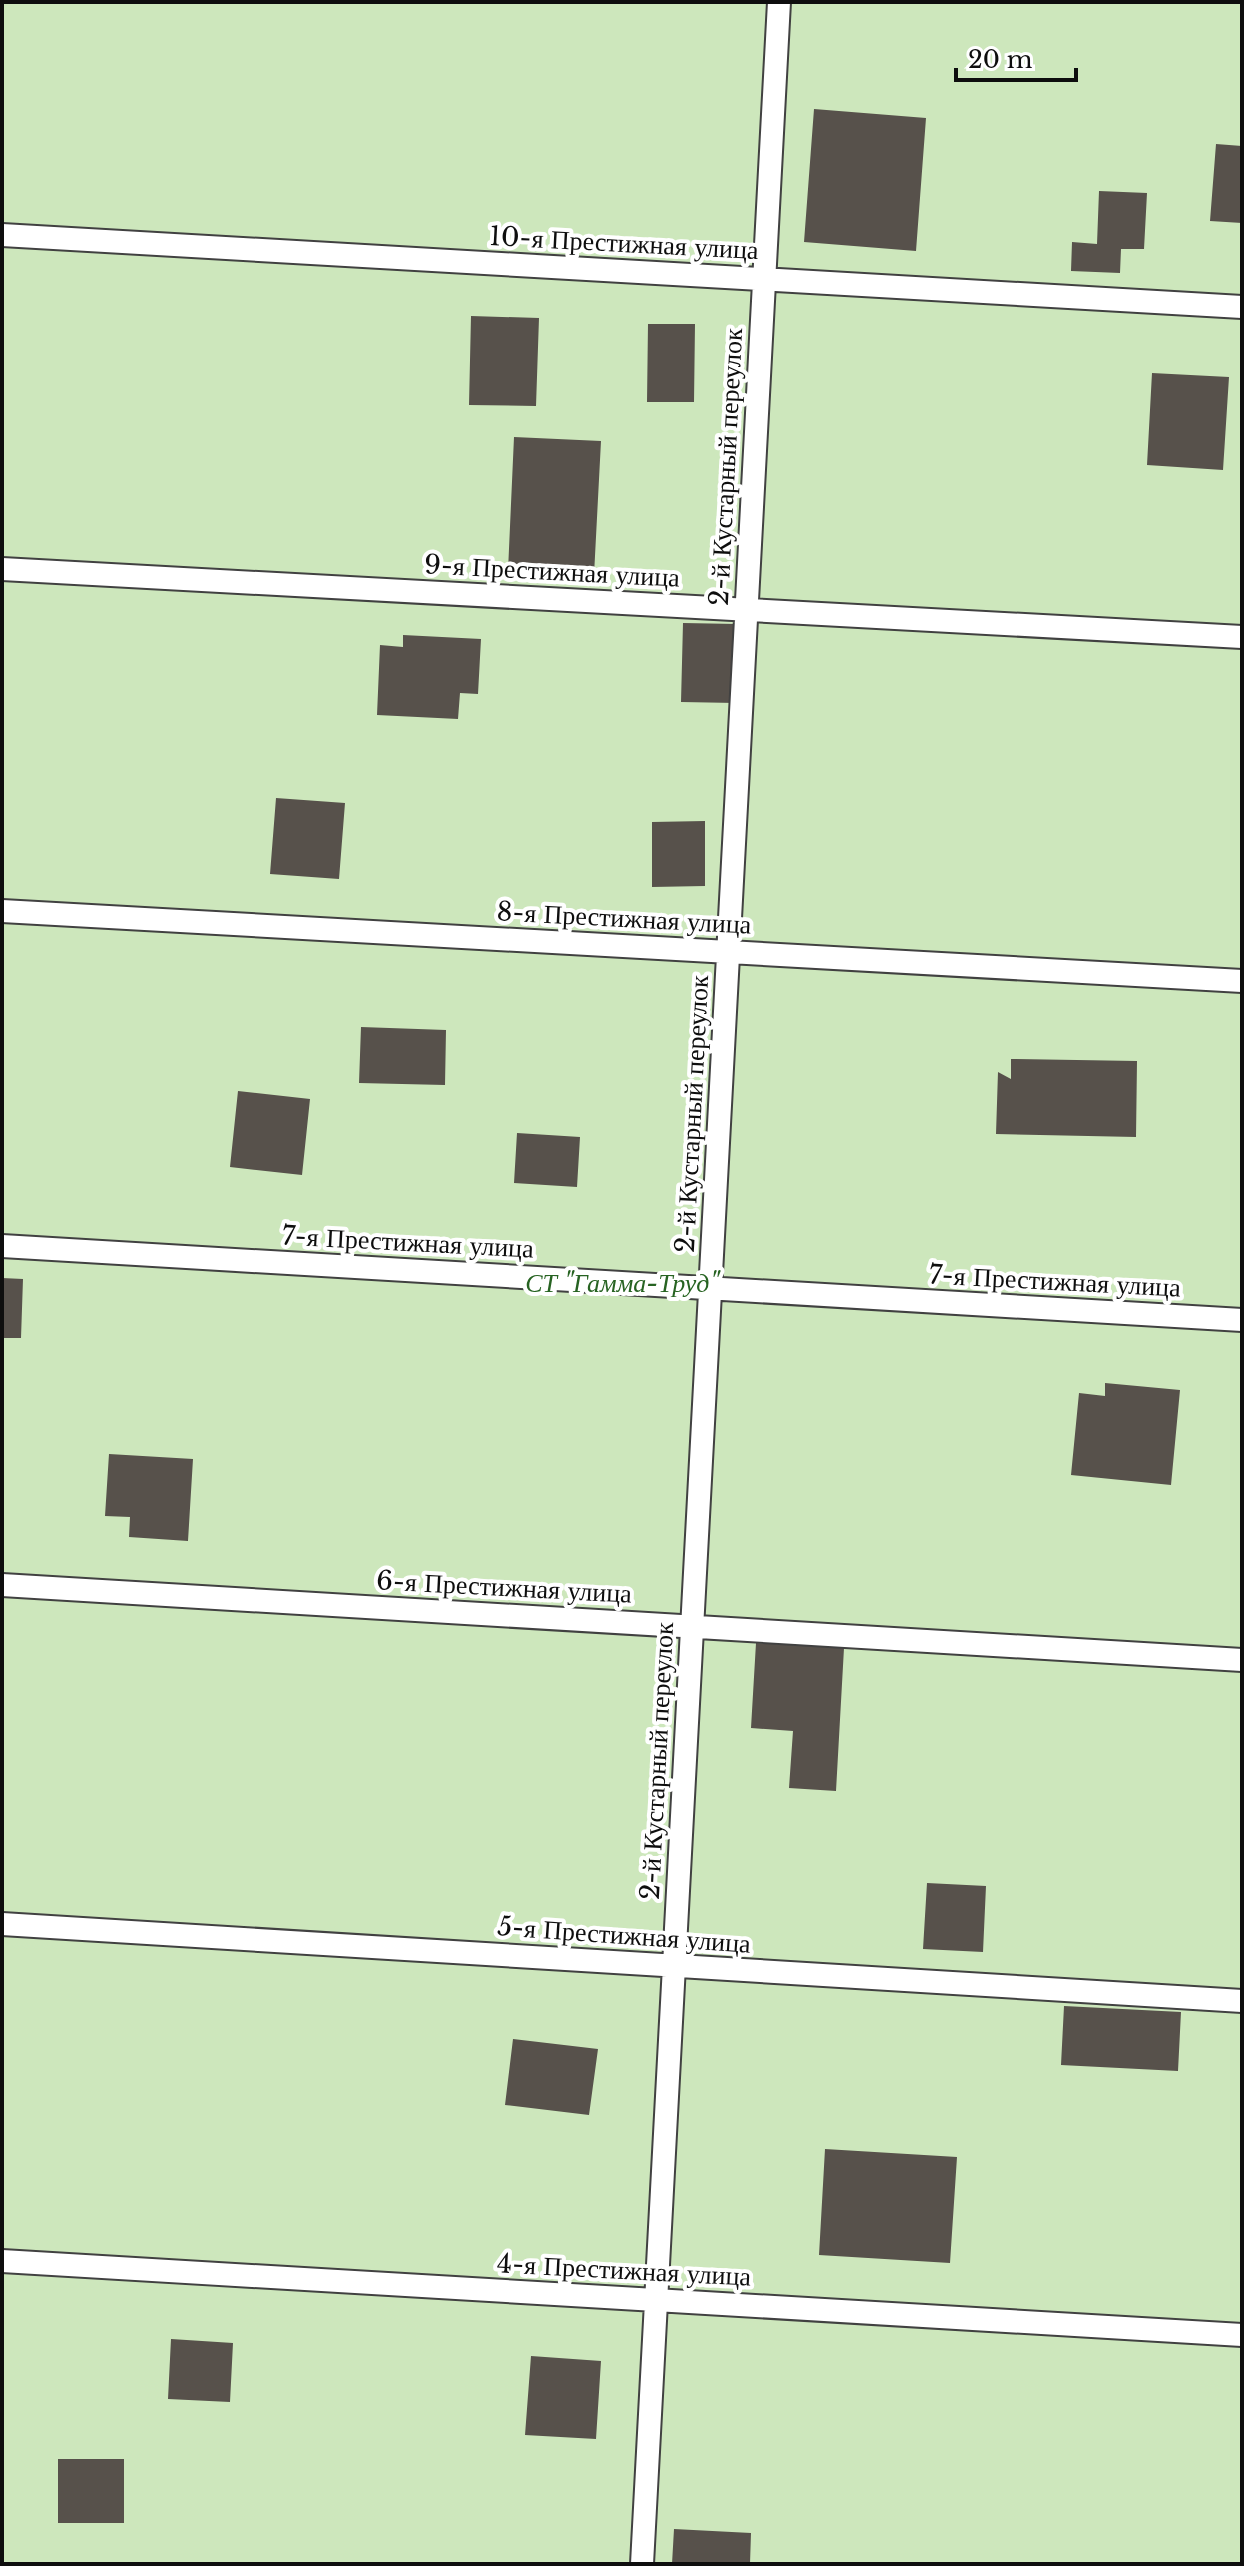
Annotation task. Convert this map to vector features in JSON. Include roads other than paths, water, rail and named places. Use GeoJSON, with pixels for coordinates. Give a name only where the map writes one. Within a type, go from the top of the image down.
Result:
{"type":"FeatureCollection","features":[{"type":"Feature","properties":{"kind":"lane","name":"2-й Кустарный переулок"},"geometry":{"type":"LineString","coordinates":[[642,2564],[779,2]]}},
{"type":"Feature","properties":{"kind":"lane","name":"10-я Престижная улица"},"geometry":{"type":"LineString","coordinates":[[2,235],[1242,307]]}},
{"type":"Feature","properties":{"kind":"lane","name":"9-я Престижная улица"},"geometry":{"type":"LineString","coordinates":[[2,569],[1242,637]]}},
{"type":"Feature","properties":{"kind":"lane","name":"8-я Престижная улица"},"geometry":{"type":"LineString","coordinates":[[2,911],[1242,981]]}},
{"type":"Feature","properties":{"kind":"lane","name":"7-я Престижная улица"},"geometry":{"type":"LineString","coordinates":[[2,1246],[1242,1320]]}},
{"type":"Feature","properties":{"kind":"lane","name":"6-я Престижная улица"},"geometry":{"type":"LineString","coordinates":[[2,1585],[1242,1660]]}},
{"type":"Feature","properties":{"kind":"lane","name":"5-я Престижная улица"},"geometry":{"type":"LineString","coordinates":[[2,1924],[1242,2001]]}},
{"type":"Feature","properties":{"kind":"lane","name":"4-я Престижная улица"},"geometry":{"type":"LineString","coordinates":[[2,2261],[1242,2335]]}},
{"type":"Feature","properties":{"kind":"park label","name":"СТ \"Гамма-Труд\""},"geometry":{"type":"Point","coordinates":[622,1283]}}]}
